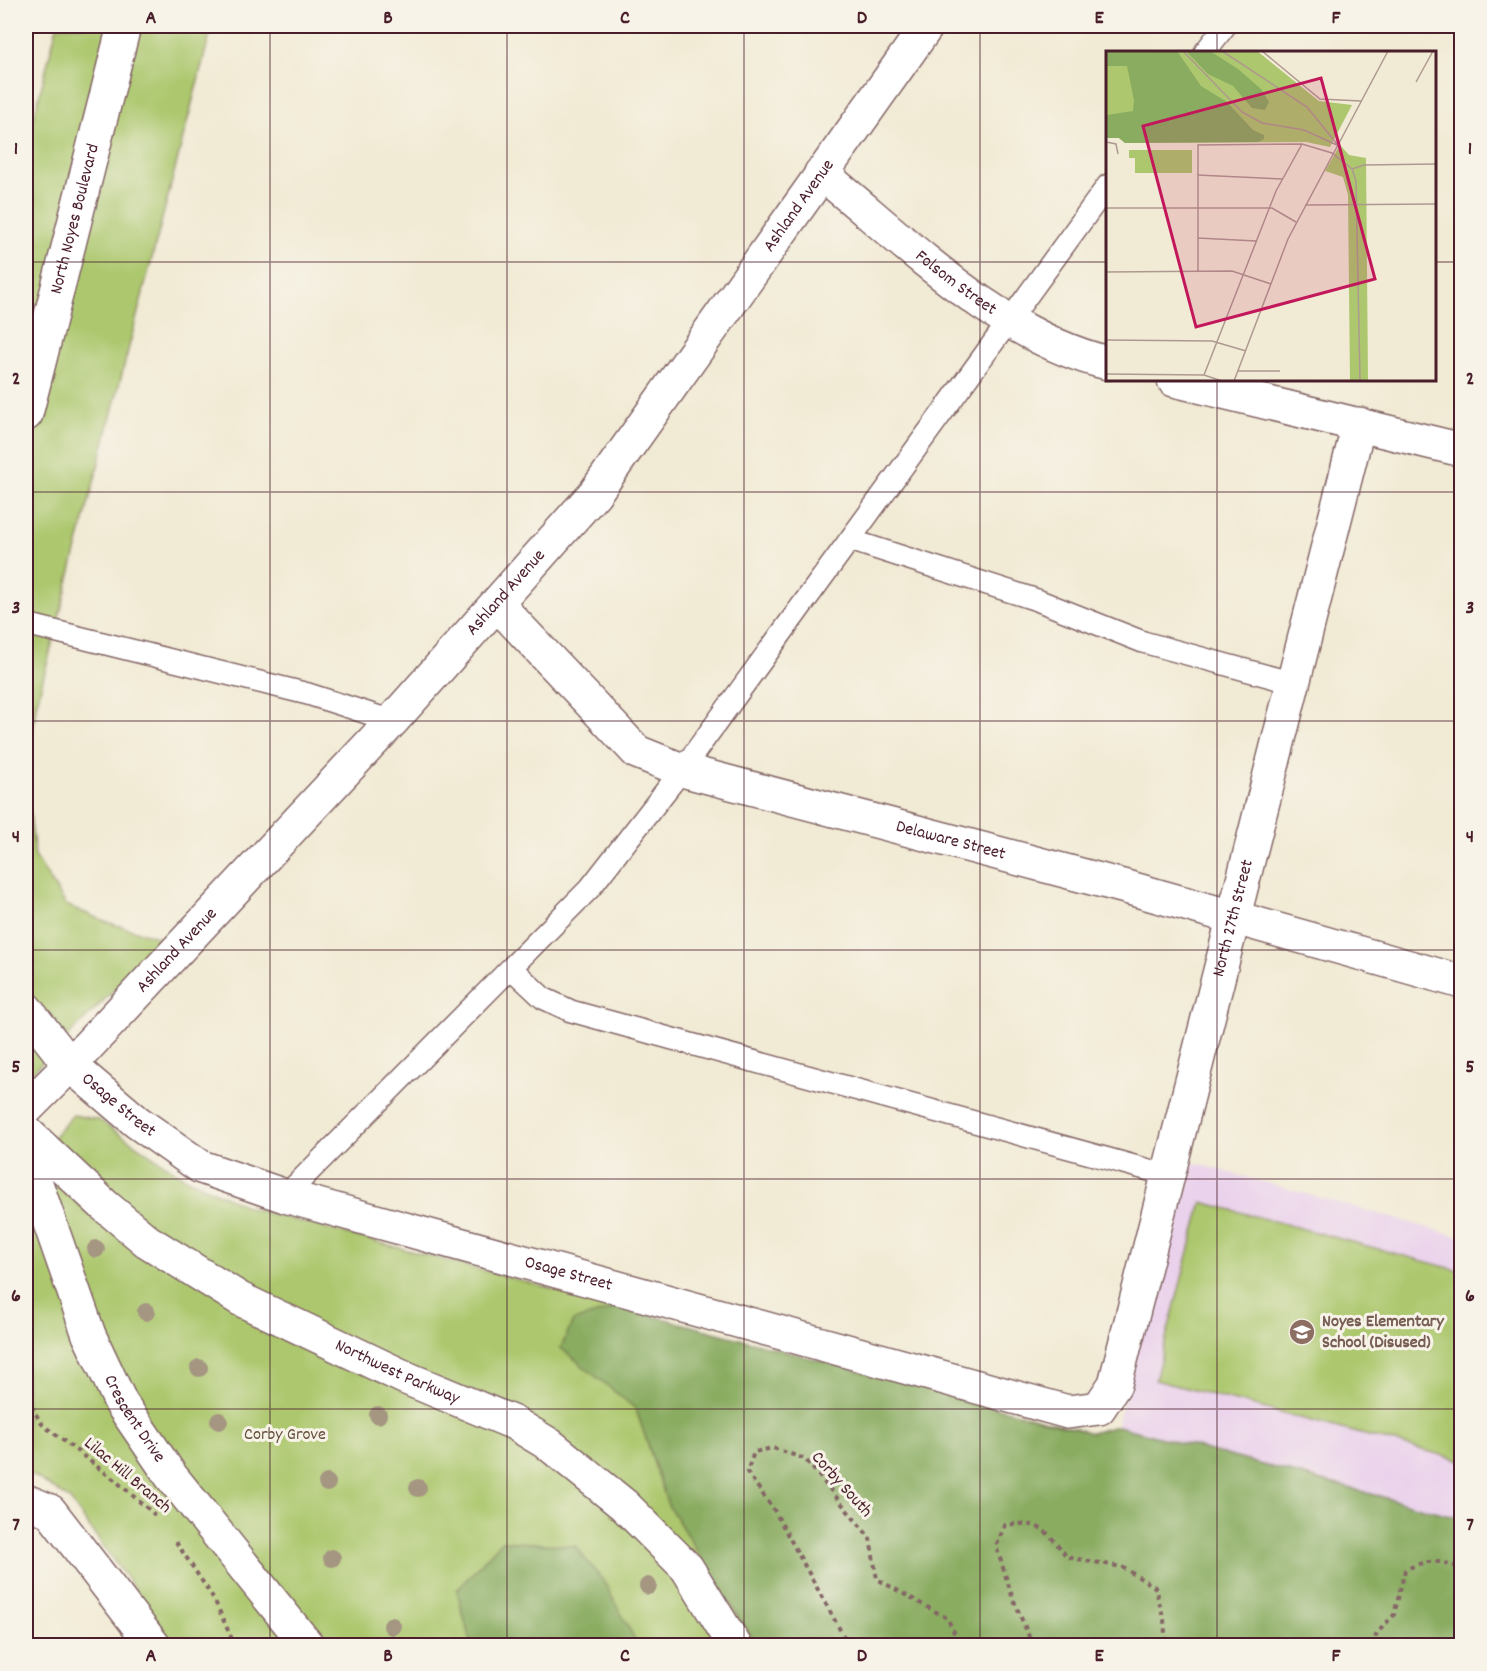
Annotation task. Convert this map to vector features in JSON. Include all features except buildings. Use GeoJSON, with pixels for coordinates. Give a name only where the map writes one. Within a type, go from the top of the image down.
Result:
{"type":"FeatureCollection","features":[{"type":"Feature","properties":{"kind":"street","name":"North Noyes Boulevard"},"geometry":{"type":"LineString","coordinates":[[26,414],[124,26]]}},
{"type":"Feature","properties":{"kind":"street","name":"Ashland Avenue"},"geometry":{"type":"LineString","coordinates":[[26,1109],[70,1065],[392,721],[596,493],[927,26]]}},
{"type":"Feature","properties":{"kind":"street","name":"Folsom Street"},"geometry":{"type":"LineString","coordinates":[[821,173],[967,292],[1007,321],[1050,342],[1106,363]]}},
{"type":"Feature","properties":{"kind":"street"},"geometry":{"type":"LineString","coordinates":[[1178,381],[1461,450]]}},
{"type":"Feature","properties":{"kind":"street","name":"North 27th Street"},"geometry":{"type":"LineString","coordinates":[[1099,1408],[1114,1384],[1359,424]]}},
{"type":"Feature","properties":{"kind":"street","name":"Delaware Street"},"geometry":{"type":"LineString","coordinates":[[497,604],[637,752],[682,770],[1234,918],[1461,982]]}},
{"type":"Feature","properties":{"kind":"street"},"geometry":{"type":"LineString","coordinates":[[26,1010],[70,1065]]}},
{"type":"Feature","properties":{"kind":"street","name":"Osage Street"},"geometry":{"type":"LineString","coordinates":[[70,1065],[137,1122],[201,1167],[285,1196],[1068,1412],[1099,1408]]}},
{"type":"Feature","properties":{"kind":"street","name":"Northwest Parkway"},"geometry":{"type":"LineString","coordinates":[[26,1132],[104,1205],[147,1241],[240,1299],[385,1368],[514,1423],[550,1445],[624,1505],[687,1568],[735,1646]]}},
{"type":"Feature","properties":{"kind":"street","name":"Crescent Drive"},"geometry":{"type":"LineString","coordinates":[[26,1155],[88,1335],[121,1403],[171,1476],[308,1646]]}},
{"type":"Feature","properties":{"kind":"street"},"geometry":{"type":"LineString","coordinates":[[26,1501],[50,1511],[154,1646]]}},
{"type":"Feature","properties":{"kind":"lane"},"geometry":{"type":"LineString","coordinates":[[1206,51],[1225,26]]}},
{"type":"Feature","properties":{"kind":"lane"},"geometry":{"type":"LineString","coordinates":[[285,1196],[590,888],[682,770],[1106,186]]}},
{"type":"Feature","properties":{"kind":"lane"},"geometry":{"type":"LineString","coordinates":[[850,540],[1037,600],[1143,642],[1293,683]]}},
{"type":"Feature","properties":{"kind":"lane"},"geometry":{"type":"LineString","coordinates":[[26,624],[308,694],[392,721]]}},
{"type":"Feature","properties":{"kind":"lane"},"geometry":{"type":"LineString","coordinates":[[511,968],[543,998],[572,1011],[1167,1175]]}},
{"type":"Feature","properties":{"kind":"path","name":"Lilac Hill Branch"},"geometry":{"type":"LineString","coordinates":[[26,1399],[43,1425],[116,1481],[156,1517]]}},
{"type":"Feature","properties":{"kind":"path","name":"Corby South"},"geometry":{"type":"LineString","coordinates":[[849,1646],[774,1510],[747,1472],[754,1452],[773,1448],[805,1459],[870,1538],[877,1580],[946,1618],[961,1646]]}},
{"type":"Feature","properties":{"kind":"path"},"geometry":{"type":"LineString","coordinates":[[1033,1646],[1012,1596],[996,1546],[1005,1525],[1026,1522],[1049,1533],[1067,1557],[1122,1567],[1155,1587],[1164,1620],[1166,1646]]}},
{"type":"Feature","properties":{"kind":"path","name":"Lilac Hill Branch"},"geometry":{"type":"LineString","coordinates":[[171,1533],[214,1599],[235,1646]]}},
{"type":"Feature","properties":{"kind":"path"},"geometry":{"type":"LineString","coordinates":[[1372,1646],[1377,1633],[1394,1615],[1405,1570],[1425,1560],[1450,1564],[1461,1569]]}},
{"type":"Feature","properties":{"kind":"shaded area","name":"Noyes Elementary School (Disused)"},"geometry":{"type":"Polygon","coordinates":[[[1187,1161],[1461,1237],[1461,1518],[1117,1426],[1187,1161]]]}},
{"type":"Feature","properties":{"kind":"green space"},"geometry":{"type":"Polygon","coordinates":[[[57,26],[212,26],[36,706],[26,781],[26,148],[57,26]]]}},
{"type":"Feature","properties":{"kind":"green space"},"geometry":{"type":"Polygon","coordinates":[[[26,782],[35,856],[66,905],[109,923],[164,939],[26,1079],[26,782]]]}},
{"type":"Feature","properties":{"kind":"green space","name":"Corby Grove"},"geometry":{"type":"Polygon","coordinates":[[[73,1115],[99,1120],[185,1178],[250,1208],[1091,1433],[1117,1426],[1461,1518],[1461,1645],[175,1645],[69,1499],[36,1477],[26,1474],[26,1168],[73,1115]]]}},
{"type":"Feature","properties":{"kind":"green space","name":"Noyes Elementary School (Disused)"},"geometry":{"type":"Polygon","coordinates":[[[1202,1202],[1461,1271],[1461,1460],[1155,1380],[1202,1202]]]}},
{"type":"Feature","properties":{"kind":"green space"},"geometry":{"type":"Polygon","coordinates":[[[620,1307],[1091,1433],[1117,1426],[1461,1518],[1461,1645],[756,1645],[668,1505],[636,1409],[561,1348],[573,1321],[620,1307]]]}},
{"type":"Feature","properties":{"kind":"green space"},"geometry":{"type":"Polygon","coordinates":[[[502,1541],[575,1546],[604,1582],[638,1645],[471,1645],[457,1590],[502,1541]]]}},
{"type":"Feature","properties":{"kind":"place","name":"Noyes Elementary School (Disused)"},"geometry":{"type":"Point","coordinates":[1302,1332]}}]}
